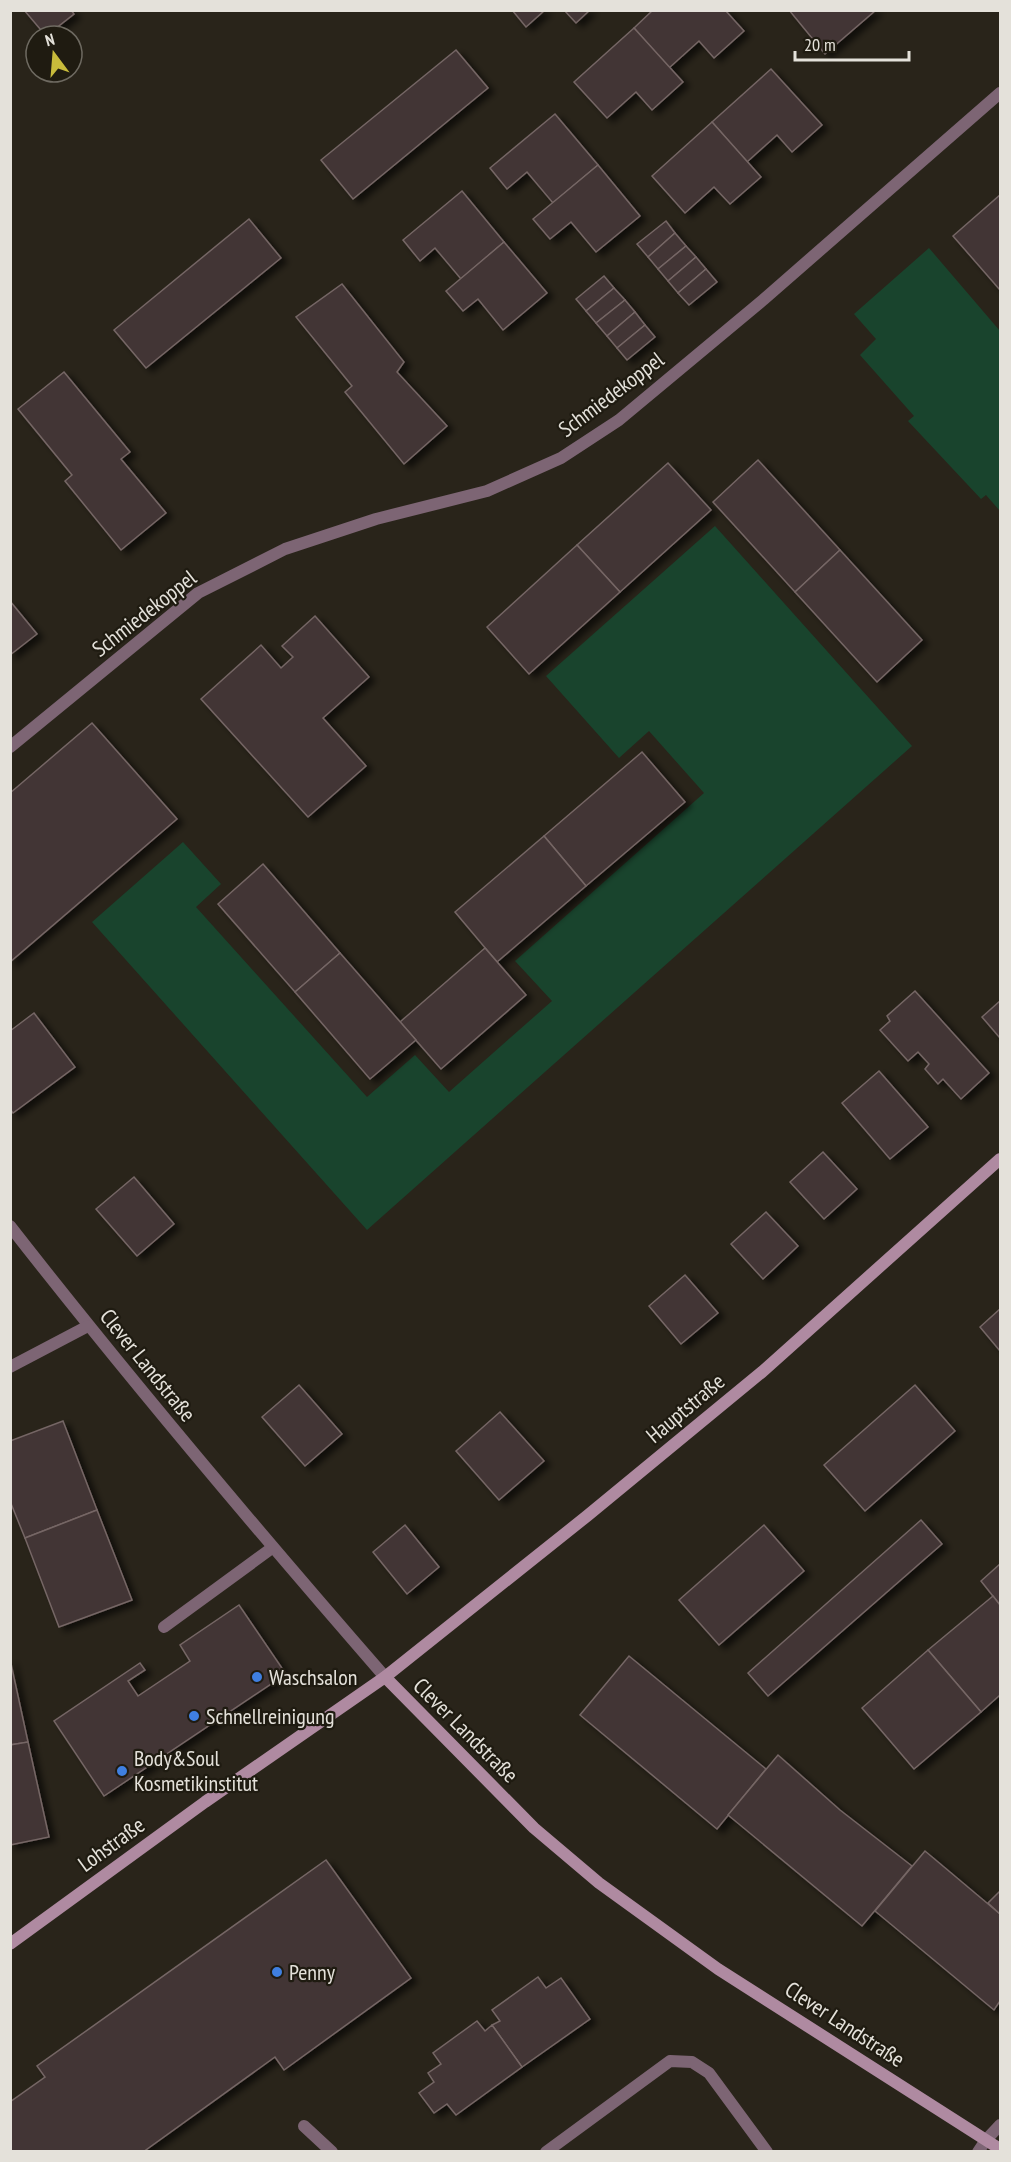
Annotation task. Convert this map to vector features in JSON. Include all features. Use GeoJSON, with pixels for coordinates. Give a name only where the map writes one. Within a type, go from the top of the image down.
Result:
{"type":"FeatureCollection","features":[{"type":"Feature","properties":{"kind":"main road","name":"Hauptstraße"},"geometry":{"type":"LineString","coordinates":[[386,1677],[762,1372],[1000,1159]]}},
{"type":"Feature","properties":{"kind":"main road","name":"Lohstraße"},"geometry":{"type":"LineString","coordinates":[[10,1944],[205,1802],[386,1677]]}},
{"type":"Feature","properties":{"kind":"main road","name":"Clever Landstraße"},"geometry":{"type":"LineString","coordinates":[[386,1677],[534,1828],[599,1883],[718,1968],[1000,2148]]}},
{"type":"Feature","properties":{"kind":"street","name":"Schmiedekoppel"},"geometry":{"type":"LineString","coordinates":[[10,747],[198,593],[285,549],[376,519],[487,491],[561,458],[619,420],[763,300],[1000,93]]}},
{"type":"Feature","properties":{"kind":"street","name":"Clever Landstraße"},"geometry":{"type":"LineString","coordinates":[[10,1226],[88,1326],[273,1548],[386,1677]]}},
{"type":"Feature","properties":{"kind":"street"},"geometry":{"type":"LineString","coordinates":[[10,1367],[88,1326]]}},
{"type":"Feature","properties":{"kind":"street"},"geometry":{"type":"LineString","coordinates":[[164,1627],[273,1548]]}},
{"type":"Feature","properties":{"kind":"street"},"geometry":{"type":"LineString","coordinates":[[546,2151],[670,2061],[692,2062],[709,2073],[767,2151]]}},
{"type":"Feature","properties":{"kind":"street"},"geometry":{"type":"LineString","coordinates":[[978,2151],[1000,2125]]}},
{"type":"Feature","properties":{"kind":"street"},"geometry":{"type":"LineString","coordinates":[[304,2126],[332,2151]]}},
{"type":"Feature","properties":{"kind":"green space"},"geometry":{"type":"Polygon","coordinates":[[[929,248],[1000,331],[1000,511],[986,495],[981,499],[908,421],[914,416],[860,355],[876,339],[854,314],[929,248]]]}},
{"type":"Feature","properties":{"kind":"green space"},"geometry":{"type":"Polygon","coordinates":[[[715,526],[912,746],[367,1230],[92,922],[183,842],[221,884],[196,907],[367,1097],[415,1055],[449,1092],[552,1001],[515,961],[704,793],[649,731],[619,758],[546,676],[715,526]]]}},
{"type":"Feature","properties":{"kind":"building"},"geometry":{"type":"Polygon","coordinates":[[[24,10],[71,10],[74,14],[61,24],[36,24],[24,10]]]}},
{"type":"Feature","properties":{"kind":"building"},"geometry":{"type":"Polygon","coordinates":[[[512,10],[545,10],[526,27],[512,10]]]}},
{"type":"Feature","properties":{"kind":"building"},"geometry":{"type":"Polygon","coordinates":[[[564,10],[590,10],[576,23],[564,10]]]}},
{"type":"Feature","properties":{"kind":"building"},"geometry":{"type":"Polygon","coordinates":[[[653,10],[725,10],[744,31],[714,58],[699,41],[669,68],[634,28],[653,10]]]}},
{"type":"Feature","properties":{"kind":"building"},"geometry":{"type":"Polygon","coordinates":[[[789,10],[876,10],[825,54],[789,10]]]}},
{"type":"Feature","properties":{"kind":"building"},"geometry":{"type":"Polygon","coordinates":[[[634,28],[683,82],[652,110],[636,92],[607,118],[574,82],[634,28]]]}},
{"type":"Feature","properties":{"kind":"building"},"geometry":{"type":"Polygon","coordinates":[[[456,50],[488,88],[353,199],[321,160],[456,50]]]}},
{"type":"Feature","properties":{"kind":"building"},"geometry":{"type":"Polygon","coordinates":[[[771,69],[822,125],[792,152],[777,135],[747,162],[712,122],[771,69]]]}},
{"type":"Feature","properties":{"kind":"building"},"geometry":{"type":"Polygon","coordinates":[[[555,114],[598,165],[553,203],[527,172],[507,189],[490,168],[555,114]]]}},
{"type":"Feature","properties":{"kind":"building"},"geometry":{"type":"Polygon","coordinates":[[[712,122],[761,177],[730,204],[714,187],[685,213],[652,176],[712,122]]]}},
{"type":"Feature","properties":{"kind":"building"},"geometry":{"type":"Polygon","coordinates":[[[598,165],[640,216],[596,252],[571,222],[550,239],[533,219],[598,165]]]}},
{"type":"Feature","properties":{"kind":"building"},"geometry":{"type":"Polygon","coordinates":[[[462,191],[504,242],[461,279],[435,248],[420,261],[403,240],[462,191]]]}},
{"type":"Feature","properties":{"kind":"building"},"geometry":{"type":"Polygon","coordinates":[[[1000,195],[1000,290],[953,236],[1000,195]]]}},
{"type":"Feature","properties":{"kind":"building"},"geometry":{"type":"Polygon","coordinates":[[[249,219],[281,258],[146,368],[114,330],[249,219]]]}},
{"type":"Feature","properties":{"kind":"building"},"geometry":{"type":"Polygon","coordinates":[[[666,221],[675,233],[648,257],[637,244],[666,221]]]}},
{"type":"Feature","properties":{"kind":"building"},"geometry":{"type":"Polygon","coordinates":[[[675,233],[686,246],[658,269],[648,257],[675,233]]]}},
{"type":"Feature","properties":{"kind":"building"},"geometry":{"type":"Polygon","coordinates":[[[504,242],[547,293],[503,330],[478,299],[463,311],[446,291],[504,242]]]}},
{"type":"Feature","properties":{"kind":"building"},"geometry":{"type":"Polygon","coordinates":[[[686,246],[696,257],[668,281],[658,269],[686,246]]]}},
{"type":"Feature","properties":{"kind":"building"},"geometry":{"type":"Polygon","coordinates":[[[696,257],[706,269],[678,293],[668,281],[696,257]]]}},
{"type":"Feature","properties":{"kind":"building"},"geometry":{"type":"Polygon","coordinates":[[[706,269],[717,282],[689,305],[678,293],[706,269]]]}},
{"type":"Feature","properties":{"kind":"building"},"geometry":{"type":"Polygon","coordinates":[[[604,276],[614,288],[586,311],[576,299],[604,276]]]}},
{"type":"Feature","properties":{"kind":"building"},"geometry":{"type":"Polygon","coordinates":[[[342,284],[404,362],[397,372],[447,426],[404,464],[345,392],[352,386],[296,317],[342,284]]]}},
{"type":"Feature","properties":{"kind":"building"},"geometry":{"type":"Polygon","coordinates":[[[614,288],[625,300],[596,323],[586,311],[614,288]]]}},
{"type":"Feature","properties":{"kind":"building"},"geometry":{"type":"Polygon","coordinates":[[[625,300],[635,312],[607,336],[596,323],[625,300]]]}},
{"type":"Feature","properties":{"kind":"building"},"geometry":{"type":"Polygon","coordinates":[[[635,312],[645,325],[617,348],[607,336],[635,312]]]}},
{"type":"Feature","properties":{"kind":"building"},"geometry":{"type":"Polygon","coordinates":[[[645,325],[655,337],[627,360],[617,348],[645,325]]]}},
{"type":"Feature","properties":{"kind":"building"},"geometry":{"type":"Polygon","coordinates":[[[64,372],[130,452],[121,459],[166,513],[121,550],[65,481],[72,475],[18,409],[64,372]]]}},
{"type":"Feature","properties":{"kind":"building"},"geometry":{"type":"Polygon","coordinates":[[[758,460],[840,550],[795,592],[713,502],[758,460]]]}},
{"type":"Feature","properties":{"kind":"building"},"geometry":{"type":"Polygon","coordinates":[[[668,463],[711,510],[620,592],[577,545],[668,463]]]}},
{"type":"Feature","properties":{"kind":"building"},"geometry":{"type":"Polygon","coordinates":[[[577,545],[620,592],[529,674],[487,627],[577,545]]]}},
{"type":"Feature","properties":{"kind":"building"},"geometry":{"type":"Polygon","coordinates":[[[840,550],[922,640],[877,682],[795,592],[840,550]]]}},
{"type":"Feature","properties":{"kind":"building"},"geometry":{"type":"Polygon","coordinates":[[[10,601],[37,634],[10,655],[10,601]]]}},
{"type":"Feature","properties":{"kind":"building"},"geometry":{"type":"Polygon","coordinates":[[[315,616],[369,677],[323,718],[366,766],[308,817],[201,699],[261,645],[281,668],[293,657],[282,646],[315,616]]]}},
{"type":"Feature","properties":{"kind":"building"},"geometry":{"type":"Polygon","coordinates":[[[92,723],[177,819],[10,962],[10,793],[92,723]]]}},
{"type":"Feature","properties":{"kind":"building"},"geometry":{"type":"Polygon","coordinates":[[[642,752],[685,802],[586,886],[544,836],[642,752]]]}},
{"type":"Feature","properties":{"kind":"building"},"geometry":{"type":"Polygon","coordinates":[[[544,836],[586,886],[497,962],[455,912],[544,836]]]}},
{"type":"Feature","properties":{"kind":"building"},"geometry":{"type":"Polygon","coordinates":[[[263,864],[340,953],[295,992],[218,904],[263,864]]]}},
{"type":"Feature","properties":{"kind":"building"},"geometry":{"type":"Polygon","coordinates":[[[485,948],[526,995],[441,1069],[400,1022],[485,948]]]}},
{"type":"Feature","properties":{"kind":"building"},"geometry":{"type":"Polygon","coordinates":[[[340,953],[416,1040],[370,1079],[295,992],[340,953]]]}},
{"type":"Feature","properties":{"kind":"building"},"geometry":{"type":"Polygon","coordinates":[[[915,991],[989,1073],[961,1099],[943,1079],[938,1084],[925,1069],[929,1064],[918,1052],[908,1061],[880,1030],[890,1021],[887,1016],[915,991]]]}},
{"type":"Feature","properties":{"kind":"building"},"geometry":{"type":"Polygon","coordinates":[[[1000,1001],[1000,1038],[982,1017],[1000,1001]]]}},
{"type":"Feature","properties":{"kind":"building"},"geometry":{"type":"Polygon","coordinates":[[[34,1013],[75,1067],[13,1113],[10,1109],[10,1031],[34,1013]]]}},
{"type":"Feature","properties":{"kind":"building"},"geometry":{"type":"Polygon","coordinates":[[[879,1071],[928,1127],[890,1159],[842,1103],[879,1071]]]}},
{"type":"Feature","properties":{"kind":"building"},"geometry":{"type":"Polygon","coordinates":[[[823,1152],[857,1189],[824,1219],[790,1182],[823,1152]]]}},
{"type":"Feature","properties":{"kind":"building"},"geometry":{"type":"Polygon","coordinates":[[[134,1177],[174,1224],[137,1256],[96,1209],[134,1177]]]}},
{"type":"Feature","properties":{"kind":"building"},"geometry":{"type":"Polygon","coordinates":[[[766,1212],[798,1246],[763,1279],[731,1244],[766,1212]]]}},
{"type":"Feature","properties":{"kind":"building"},"geometry":{"type":"Polygon","coordinates":[[[685,1275],[718,1313],[681,1344],[649,1306],[685,1275]]]}},
{"type":"Feature","properties":{"kind":"building"},"geometry":{"type":"Polygon","coordinates":[[[1000,1309],[1000,1351],[980,1327],[1000,1309]]]}},
{"type":"Feature","properties":{"kind":"building"},"geometry":{"type":"Polygon","coordinates":[[[299,1385],[342,1434],[305,1466],[262,1417],[299,1385]]]}},
{"type":"Feature","properties":{"kind":"building"},"geometry":{"type":"Polygon","coordinates":[[[915,1385],[955,1431],[865,1511],[824,1465],[915,1385]]]}},
{"type":"Feature","properties":{"kind":"building"},"geometry":{"type":"Polygon","coordinates":[[[500,1412],[544,1461],[499,1500],[456,1451],[500,1412]]]}},
{"type":"Feature","properties":{"kind":"building"},"geometry":{"type":"Polygon","coordinates":[[[63,1421],[97,1510],[25,1538],[10,1501],[10,1441],[63,1421]]]}},
{"type":"Feature","properties":{"kind":"building"},"geometry":{"type":"Polygon","coordinates":[[[97,1510],[132,1600],[59,1627],[25,1538],[97,1510]]]}},
{"type":"Feature","properties":{"kind":"building"},"geometry":{"type":"Polygon","coordinates":[[[921,1520],[942,1544],[768,1696],[748,1673],[921,1520]]]}},
{"type":"Feature","properties":{"kind":"building"},"geometry":{"type":"Polygon","coordinates":[[[405,1525],[439,1567],[407,1594],[373,1552],[405,1525]]]}},
{"type":"Feature","properties":{"kind":"building"},"geometry":{"type":"Polygon","coordinates":[[[764,1525],[804,1571],[719,1645],[679,1600],[764,1525]]]}},
{"type":"Feature","properties":{"kind":"building"},"geometry":{"type":"Polygon","coordinates":[[[1000,1564],[1000,1605],[981,1581],[1000,1564]]]}},
{"type":"Feature","properties":{"kind":"building"},"geometry":{"type":"Polygon","coordinates":[[[993,1596],[1000,1605],[1000,1695],[981,1712],[928,1650],[993,1596]]]}},
{"type":"Feature","properties":{"kind":"building"},"geometry":{"type":"Polygon","coordinates":[[[239,1605],[286,1674],[104,1796],[54,1721],[140,1663],[145,1670],[128,1681],[138,1696],[190,1661],[180,1645],[239,1605]]]}},
{"type":"Feature","properties":{"kind":"building"},"geometry":{"type":"Polygon","coordinates":[[[928,1650],[981,1712],[914,1769],[862,1708],[928,1650]]]}},
{"type":"Feature","properties":{"kind":"building"},"geometry":{"type":"Polygon","coordinates":[[[629,1656],[766,1769],[717,1829],[580,1715],[629,1656]]]}},
{"type":"Feature","properties":{"kind":"building"},"geometry":{"type":"Polygon","coordinates":[[[10,1659],[28,1742],[10,1745],[10,1659]]]}},
{"type":"Feature","properties":{"kind":"building"},"geometry":{"type":"Polygon","coordinates":[[[28,1742],[49,1837],[10,1845],[10,1745],[28,1742]]]}},
{"type":"Feature","properties":{"kind":"building"},"geometry":{"type":"Polygon","coordinates":[[[778,1755],[840,1810],[912,1866],[862,1926],[728,1815],[778,1755]]]}},
{"type":"Feature","properties":{"kind":"building"},"geometry":{"type":"Polygon","coordinates":[[[925,1851],[1000,1914],[1000,2001],[994,2010],[875,1911],[925,1851]]]}},
{"type":"Feature","properties":{"kind":"building"},"geometry":{"type":"Polygon","coordinates":[[[326,1860],[411,1978],[284,2070],[275,2057],[143,2152],[10,2152],[10,2102],[45,2077],[37,2066],[326,1860]]]}},
{"type":"Feature","properties":{"kind":"building"},"geometry":{"type":"Polygon","coordinates":[[[1000,1891],[1000,1914],[988,1903],[1000,1891]]]}},
{"type":"Feature","properties":{"kind":"building"},"geometry":{"type":"Polygon","coordinates":[[[538,1977],[546,1988],[561,1978],[590,2019],[522,2067],[492,2025],[500,2021],[492,2010],[538,1977]]]}},
{"type":"Feature","properties":{"kind":"building"},"geometry":{"type":"Polygon","coordinates":[[[477,2021],[485,2031],[492,2025],[522,2067],[456,2115],[447,2104],[434,2113],[419,2093],[434,2082],[428,2073],[441,2064],[433,2053],[477,2021]]]}},
{"type":"Feature","properties":{"kind":"place","name":"Waschsalon"},"geometry":{"type":"Point","coordinates":[257,1677]}},
{"type":"Feature","properties":{"kind":"place","name":"Schnellreinigung"},"geometry":{"type":"Point","coordinates":[194,1716]}},
{"type":"Feature","properties":{"kind":"place","name":"Body&Soul Kosmetikinstitut"},"geometry":{"type":"Point","coordinates":[122,1771]}},
{"type":"Feature","properties":{"kind":"place","name":"Penny"},"geometry":{"type":"Point","coordinates":[277,1972]}}]}
